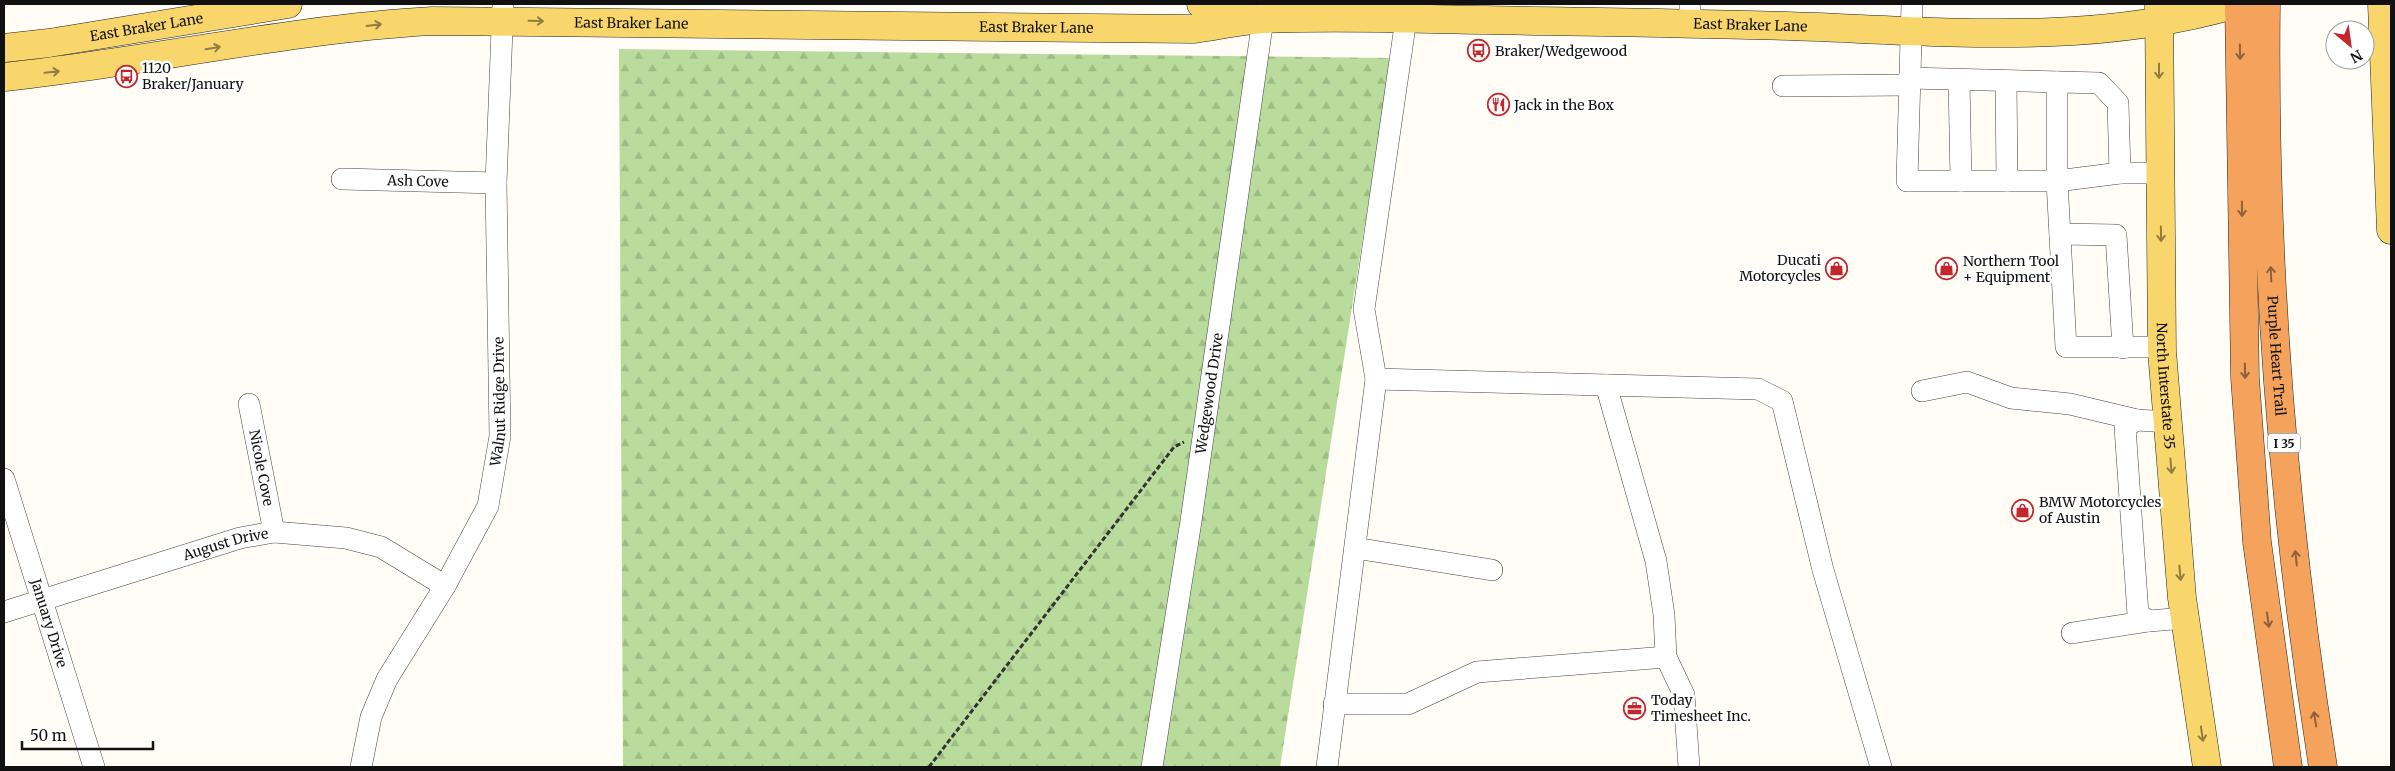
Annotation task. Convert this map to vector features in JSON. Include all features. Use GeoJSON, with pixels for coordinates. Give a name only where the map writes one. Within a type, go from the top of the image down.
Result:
{"type":"FeatureCollection","features":[{"type":"Feature","properties":{"kind":"highway","name":"I 35"},"geometry":{"type":"LineString","coordinates":[[2237,4],[2245,378],[2256,542],[2288,767]]}},
{"type":"Feature","properties":{"kind":"highway","name":"Purple Heart Trail"},"geometry":{"type":"LineString","coordinates":[[2266,4],[2264,116],[2275,356],[2302,610],[2323,767]]}},
{"type":"Feature","properties":{"kind":"main road","name":"East Braker Lane"},"geometry":{"type":"LineString","coordinates":[[4,48],[57,42],[257,6],[288,4]]}},
{"type":"Feature","properties":{"kind":"main road","name":"East Braker Lane"},"geometry":{"type":"LineString","coordinates":[[1201,4],[1263,12],[1406,19],[1568,12],[1690,14],[1910,31],[2076,33],[2159,13],[2201,14],[2237,4]]}},
{"type":"Feature","properties":{"kind":"main road"},"geometry":{"type":"LineString","coordinates":[[2382,4],[2390,148],[2391,230]]}},
{"type":"Feature","properties":{"kind":"main road","name":"East Braker Lane"},"geometry":{"type":"LineString","coordinates":[[4,77],[60,71],[381,24],[432,21],[502,12],[1193,29],[1263,12]]}},
{"type":"Feature","properties":{"kind":"main road","name":"North Interstate 35"},"geometry":{"type":"LineString","coordinates":[[2159,13],[2162,347],[2185,618],[2207,767]]}},
{"type":"Feature","properties":{"kind":"street"},"geometry":{"type":"LineString","coordinates":[[1912,4],[1907,181],[2057,180],[2120,172],[2160,173]]}},
{"type":"Feature","properties":{"kind":"street"},"geometry":{"type":"LineString","coordinates":[[257,6],[259,41]]}},
{"type":"Feature","properties":{"kind":"street","name":"Walnut Ridge Drive"},"geometry":{"type":"LineString","coordinates":[[361,767],[371,717],[387,679],[445,586],[488,506],[500,436],[496,184],[502,12]]}},
{"type":"Feature","properties":{"kind":"street","name":"Wedgewood Drive"},"geometry":{"type":"LineString","coordinates":[[1152,767],[1191,522],[1263,12]]}},
{"type":"Feature","properties":{"kind":"street"},"geometry":{"type":"LineString","coordinates":[[1327,767],[1376,379],[1364,309],[1406,19]]}},
{"type":"Feature","properties":{"kind":"street"},"geometry":{"type":"LineString","coordinates":[[1783,86],[1959,80],[2099,83],[2118,103],[2120,172]]}},
{"type":"Feature","properties":{"kind":"street"},"geometry":{"type":"LineString","coordinates":[[1959,80],[1961,181]]}},
{"type":"Feature","properties":{"kind":"street"},"geometry":{"type":"LineString","coordinates":[[2006,81],[2008,181]]}},
{"type":"Feature","properties":{"kind":"street"},"geometry":{"type":"LineString","coordinates":[[2057,82],[2057,180],[2066,347],[2162,347]]}},
{"type":"Feature","properties":{"kind":"street","name":"Ash Cove"},"geometry":{"type":"LineString","coordinates":[[342,179],[496,184]]}},
{"type":"Feature","properties":{"kind":"street"},"geometry":{"type":"LineString","coordinates":[[2060,234],[2116,235],[2123,348]]}},
{"type":"Feature","properties":{"kind":"street"},"geometry":{"type":"LineString","coordinates":[[1376,379],[1758,389],[1782,401],[1824,570],[1881,767]]}},
{"type":"Feature","properties":{"kind":"street"},"geometry":{"type":"LineString","coordinates":[[1922,391],[1967,382],[2011,398],[2070,404],[2136,420],[2168,422]]}},
{"type":"Feature","properties":{"kind":"street"},"geometry":{"type":"LineString","coordinates":[[1606,385],[1656,561],[1664,615],[1666,657],[1684,695],[1689,767]]}},
{"type":"Feature","properties":{"kind":"street","name":"Nicole Cove"},"geometry":{"type":"LineString","coordinates":[[249,404],[274,532]]}},
{"type":"Feature","properties":{"kind":"street"},"geometry":{"type":"LineString","coordinates":[[2136,420],[2125,427],[2138,614],[2149,621]]}},
{"type":"Feature","properties":{"kind":"street","name":"January Drive"},"geometry":{"type":"LineString","coordinates":[[4,479],[94,767]]}},
{"type":"Feature","properties":{"kind":"street","name":"August Drive"},"geometry":{"type":"LineString","coordinates":[[4,612],[240,538],[274,532],[346,538],[382,547],[445,586]]}},
{"type":"Feature","properties":{"kind":"street"},"geometry":{"type":"LineString","coordinates":[[1355,548],[1492,570]]}},
{"type":"Feature","properties":{"kind":"street"},"geometry":{"type":"LineString","coordinates":[[2072,633],[2149,621],[2185,618]]}},
{"type":"Feature","properties":{"kind":"street"},"geometry":{"type":"LineString","coordinates":[[1334,704],[1408,704],[1477,672],[1666,657]]}},
{"type":"Feature","properties":{"kind":"path"},"geometry":{"type":"LineString","coordinates":[[929,767],[1174,447],[1203,433]]}},
{"type":"Feature","properties":{"kind":"green space"},"geometry":{"type":"Polygon","coordinates":[[[619,49],[1391,58],[1280,767],[623,767],[619,49]]]}},
{"type":"Feature","properties":{"kind":"place","name":"Braker/Wedgewood"},"geometry":{"type":"Point","coordinates":[1479,51]}},
{"type":"Feature","properties":{"kind":"place","name":"1120 Braker/January"},"geometry":{"type":"Point","coordinates":[126,76]}},
{"type":"Feature","properties":{"kind":"place","name":"Jack in the Box"},"geometry":{"type":"Point","coordinates":[1498,105]}},
{"type":"Feature","properties":{"kind":"place","name":"Ducati Motorcycles"},"geometry":{"type":"Point","coordinates":[1837,268]}},
{"type":"Feature","properties":{"kind":"place","name":"Northern Tool + Equipment"},"geometry":{"type":"Point","coordinates":[1947,269]}},
{"type":"Feature","properties":{"kind":"place","name":"BMW Motorcycles of Austin"},"geometry":{"type":"Point","coordinates":[2023,510]}},
{"type":"Feature","properties":{"kind":"place","name":"Today Timesheet Inc."},"geometry":{"type":"Point","coordinates":[1635,708]}}]}
